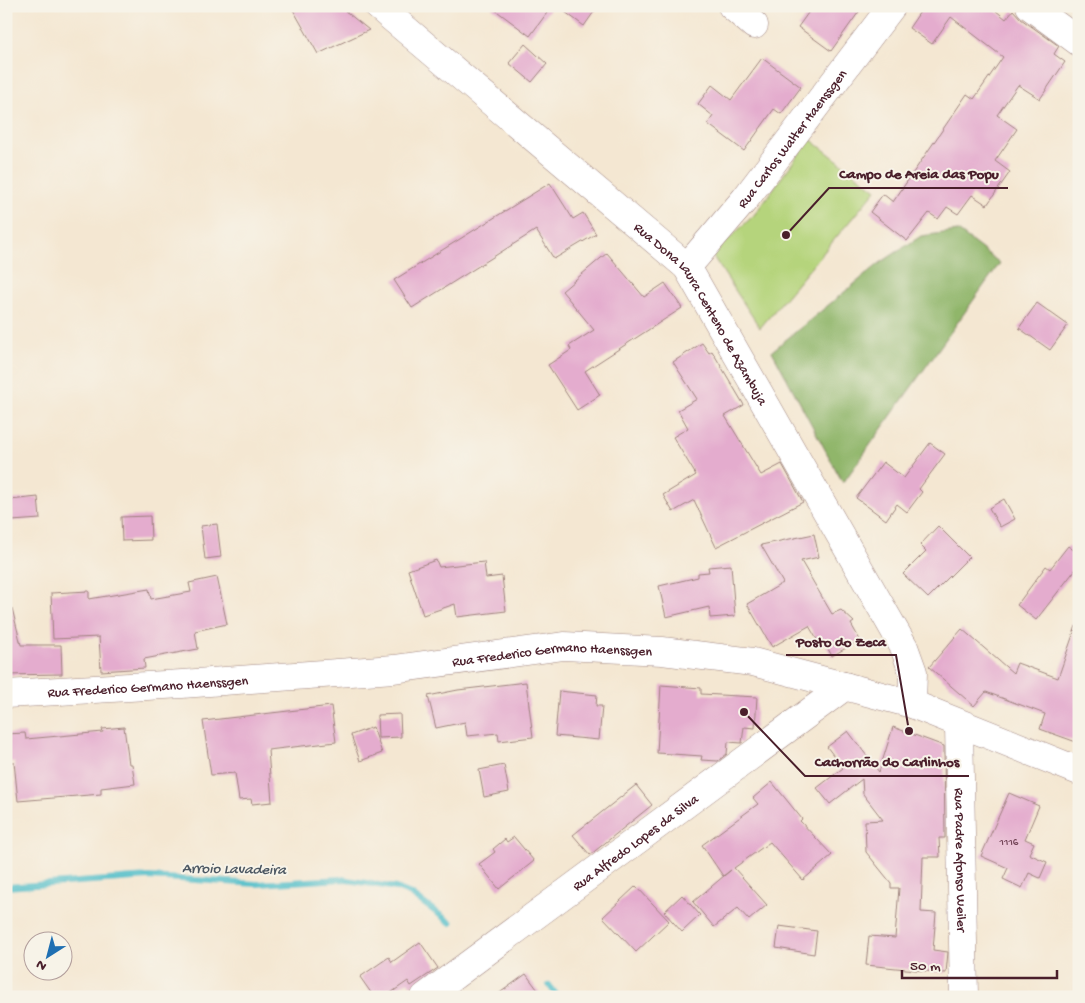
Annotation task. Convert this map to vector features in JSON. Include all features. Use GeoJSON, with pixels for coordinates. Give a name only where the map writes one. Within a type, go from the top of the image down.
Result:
{"type":"FeatureCollection","features":[{"type":"Feature","properties":{"kind":"street","name":"Rua Dona Laura Centeno de Azambuja"},"geometry":{"type":"LineString","coordinates":[[378,6],[687,267],[904,646],[913,672],[912,704]]}},
{"type":"Feature","properties":{"kind":"street"},"geometry":{"type":"LineString","coordinates":[[732,6],[754,25]]}},
{"type":"Feature","properties":{"kind":"street","name":"Rua Carlos Walter Haenssgen"},"geometry":{"type":"LineString","coordinates":[[687,267],[745,199],[892,6]]}},
{"type":"Feature","properties":{"kind":"street"},"geometry":{"type":"LineString","coordinates":[[1030,6],[1079,42]]}},
{"type":"Feature","properties":{"kind":"street","name":"Rua Frederico Germano Haenssgen"},"geometry":{"type":"LineString","coordinates":[[6,694],[192,684],[394,668],[564,646],[662,650],[753,662],[912,704],[1079,771]]}},
{"type":"Feature","properties":{"kind":"street","name":"Rua Alfredo Lopes da Silva"},"geometry":{"type":"LineString","coordinates":[[425,997],[845,686]]}},
{"type":"Feature","properties":{"kind":"street","name":"Rua Padre Afonso Weiler"},"geometry":{"type":"LineString","coordinates":[[959,724],[964,997]]}},
{"type":"Feature","properties":{"kind":"green space"},"geometry":{"type":"Polygon","coordinates":[[[810,139],[876,190],[760,328],[712,255],[754,215],[810,139]]]}},
{"type":"Feature","properties":{"kind":"green space"},"geometry":{"type":"Polygon","coordinates":[[[958,231],[1000,263],[843,483],[772,351],[880,263],[921,236],[958,231]]]}},
{"type":"Feature","properties":{"kind":"building"},"geometry":{"type":"Polygon","coordinates":[[[291,6],[339,6],[369,30],[318,54],[291,6]]]}},
{"type":"Feature","properties":{"kind":"building"},"geometry":{"type":"Polygon","coordinates":[[[490,6],[552,6],[530,36],[490,6]]]}},
{"type":"Feature","properties":{"kind":"building"},"geometry":{"type":"Polygon","coordinates":[[[557,6],[598,6],[584,26],[557,6]]]}},
{"type":"Feature","properties":{"kind":"building"},"geometry":{"type":"Polygon","coordinates":[[[813,6],[863,6],[831,51],[798,27],[813,6]]]}},
{"type":"Feature","properties":{"kind":"building"},"geometry":{"type":"Polygon","coordinates":[[[924,6],[990,6],[1006,19],[1013,10],[1021,19],[1059,46],[1054,54],[1065,62],[1040,99],[1018,85],[997,115],[1017,129],[995,161],[1010,172],[987,205],[972,195],[958,214],[947,207],[938,219],[929,213],[907,241],[870,212],[883,194],[893,202],[967,94],[974,99],[1003,57],[951,17],[932,44],[909,28],[924,6]]]}},
{"type":"Feature","properties":{"kind":"building"},"geometry":{"type":"Polygon","coordinates":[[[525,44],[547,64],[532,82],[509,63],[525,44]]]}},
{"type":"Feature","properties":{"kind":"building"},"geometry":{"type":"Polygon","coordinates":[[[762,58],[801,87],[781,114],[774,109],[744,151],[708,124],[713,116],[698,104],[712,85],[731,100],[762,58]]]}},
{"type":"Feature","properties":{"kind":"building"},"geometry":{"type":"Polygon","coordinates":[[[550,183],[573,219],[583,213],[596,234],[554,259],[536,230],[412,308],[394,280],[550,183]]]}},
{"type":"Feature","properties":{"kind":"building"},"geometry":{"type":"Polygon","coordinates":[[[607,253],[644,297],[665,283],[682,308],[585,371],[600,395],[577,410],[548,365],[571,350],[569,346],[594,330],[562,291],[607,253]]]}},
{"type":"Feature","properties":{"kind":"building"},"geometry":{"type":"Polygon","coordinates":[[[1037,303],[1068,325],[1050,350],[1019,328],[1037,303]]]}},
{"type":"Feature","properties":{"kind":"building"},"geometry":{"type":"Polygon","coordinates":[[[702,343],[709,353],[712,351],[744,405],[725,416],[761,475],[782,464],[803,502],[716,547],[694,500],[673,512],[663,495],[696,475],[673,437],[688,428],[678,410],[697,399],[673,362],[702,343]]]}},
{"type":"Feature","properties":{"kind":"building"},"geometry":{"type":"Polygon","coordinates":[[[930,443],[945,454],[919,489],[922,492],[907,512],[897,504],[886,520],[856,498],[883,462],[904,478],[930,443]]]}},
{"type":"Feature","properties":{"kind":"building"},"geometry":{"type":"Polygon","coordinates":[[[38,497],[40,519],[12,521],[10,500],[38,497]]]}},
{"type":"Feature","properties":{"kind":"building"},"geometry":{"type":"Polygon","coordinates":[[[1004,499],[1015,519],[1000,527],[989,508],[1004,499]]]}},
{"type":"Feature","properties":{"kind":"building"},"geometry":{"type":"Polygon","coordinates":[[[150,516],[151,540],[122,541],[121,517],[150,516]]]}},
{"type":"Feature","properties":{"kind":"building"},"geometry":{"type":"Polygon","coordinates":[[[217,524],[221,557],[205,559],[201,526],[217,524]]]}},
{"type":"Feature","properties":{"kind":"building"},"geometry":{"type":"Polygon","coordinates":[[[938,526],[969,557],[928,598],[903,574],[926,551],[920,545],[938,526]]]}},
{"type":"Feature","properties":{"kind":"building"},"geometry":{"type":"Polygon","coordinates":[[[814,534],[819,557],[801,561],[832,614],[841,610],[854,622],[851,624],[860,640],[832,656],[823,640],[819,643],[809,626],[772,647],[747,604],[783,583],[761,545],[814,534]]]}},
{"type":"Feature","properties":{"kind":"building"},"geometry":{"type":"Polygon","coordinates":[[[1068,546],[1079,554],[1079,565],[1036,620],[1017,605],[1046,566],[1050,569],[1068,546]]]}},
{"type":"Feature","properties":{"kind":"building"},"geometry":{"type":"Polygon","coordinates":[[[436,560],[439,567],[484,562],[486,578],[502,576],[506,611],[457,617],[455,604],[423,615],[408,570],[436,560]]]}},
{"type":"Feature","properties":{"kind":"building"},"geometry":{"type":"Polygon","coordinates":[[[731,565],[735,616],[710,618],[709,607],[666,617],[659,586],[698,577],[698,573],[709,572],[708,567],[731,565]]]}},
{"type":"Feature","properties":{"kind":"building"},"geometry":{"type":"Polygon","coordinates":[[[217,577],[227,624],[195,631],[198,649],[144,659],[145,668],[101,671],[99,637],[53,639],[51,593],[89,591],[89,599],[149,589],[151,599],[191,592],[189,583],[217,577]]]}},
{"type":"Feature","properties":{"kind":"building"},"geometry":{"type":"Polygon","coordinates":[[[12,608],[21,645],[61,645],[62,674],[6,675],[6,609],[12,608]]]}},
{"type":"Feature","properties":{"kind":"building"},"geometry":{"type":"Polygon","coordinates":[[[1076,626],[1079,626],[1079,743],[1040,729],[1045,714],[986,692],[974,706],[929,667],[962,629],[1013,673],[1017,663],[1058,678],[1076,626]]]}},
{"type":"Feature","properties":{"kind":"building"},"geometry":{"type":"Polygon","coordinates":[[[526,682],[533,737],[499,741],[498,733],[467,736],[465,722],[436,728],[428,696],[458,690],[526,682]]]}},
{"type":"Feature","properties":{"kind":"building"},"geometry":{"type":"Polygon","coordinates":[[[661,685],[701,688],[701,694],[757,697],[755,728],[744,727],[742,743],[728,742],[727,754],[718,761],[701,760],[702,756],[657,753],[661,685]]]}},
{"type":"Feature","properties":{"kind":"building"},"geometry":{"type":"Polygon","coordinates":[[[559,691],[597,695],[596,706],[602,706],[599,740],[555,736],[559,691]]]}},
{"type":"Feature","properties":{"kind":"building"},"geometry":{"type":"Polygon","coordinates":[[[331,706],[336,742],[268,750],[272,802],[252,804],[251,799],[239,800],[235,773],[211,775],[203,721],[331,706]]]}},
{"type":"Feature","properties":{"kind":"building"},"geometry":{"type":"Polygon","coordinates":[[[400,714],[401,737],[378,738],[377,715],[400,714]]]}},
{"type":"Feature","properties":{"kind":"building"},"geometry":{"type":"Polygon","coordinates":[[[124,727],[129,764],[132,764],[135,784],[101,788],[101,794],[18,801],[14,762],[6,762],[6,734],[25,733],[26,739],[103,732],[102,729],[124,727]]]}},
{"type":"Feature","properties":{"kind":"building"},"geometry":{"type":"Polygon","coordinates":[[[373,727],[382,753],[360,761],[351,735],[373,727]]]}},
{"type":"Feature","properties":{"kind":"building"},"geometry":{"type":"Polygon","coordinates":[[[893,727],[944,746],[945,838],[939,838],[940,857],[923,857],[921,912],[936,913],[933,950],[948,952],[946,973],[866,965],[869,936],[895,938],[899,888],[891,888],[891,883],[866,852],[865,821],[883,820],[863,794],[862,779],[830,804],[817,788],[843,768],[827,747],[848,731],[879,772],[893,727]]]}},
{"type":"Feature","properties":{"kind":"building"},"geometry":{"type":"Polygon","coordinates":[[[504,765],[509,792],[484,797],[479,770],[504,765]]]}},
{"type":"Feature","properties":{"kind":"building"},"geometry":{"type":"Polygon","coordinates":[[[772,782],[802,819],[800,821],[832,855],[803,880],[770,842],[734,868],[767,905],[749,920],[738,908],[714,927],[693,902],[731,870],[723,876],[702,845],[758,804],[753,798],[772,782]]]}},
{"type":"Feature","properties":{"kind":"building"},"geometry":{"type":"Polygon","coordinates":[[[636,785],[652,805],[590,855],[573,835],[636,785]]]}},
{"type":"Feature","properties":{"kind":"building"},"geometry":{"type":"Polygon","coordinates":[[[1009,793],[1039,806],[1025,839],[1034,843],[1029,854],[1047,862],[1040,878],[1029,873],[1022,888],[1003,879],[1008,868],[981,856],[1009,793]]]}},
{"type":"Feature","properties":{"kind":"building"},"geometry":{"type":"Polygon","coordinates":[[[514,837],[534,861],[499,889],[479,864],[495,852],[493,849],[505,839],[507,842],[514,837]]]}},
{"type":"Feature","properties":{"kind":"building"},"geometry":{"type":"Polygon","coordinates":[[[636,886],[669,921],[636,952],[603,917],[636,886]]]}},
{"type":"Feature","properties":{"kind":"building"},"geometry":{"type":"Polygon","coordinates":[[[682,895],[700,915],[682,932],[664,912],[682,895]]]}},
{"type":"Feature","properties":{"kind":"building"},"geometry":{"type":"Polygon","coordinates":[[[779,926],[817,931],[814,954],[776,948],[779,926]]]}},
{"type":"Feature","properties":{"kind":"building"},"geometry":{"type":"Polygon","coordinates":[[[420,942],[438,968],[411,986],[408,981],[385,997],[374,997],[360,977],[389,957],[392,962],[420,942]]]}},
{"type":"Feature","properties":{"kind":"building"},"geometry":{"type":"Polygon","coordinates":[[[526,974],[543,997],[494,997],[526,974]]]}},
{"type":"Feature","properties":{"kind":"waterway","name":"Arroio Lavadeira"},"geometry":{"type":"LineString","coordinates":[[6,887],[149,877],[257,884],[342,879],[396,888],[411,894],[451,923]]}},
{"type":"Feature","properties":{"kind":"waterway","name":"Arroio Lavadeira"},"geometry":{"type":"LineString","coordinates":[[549,985],[558,997]]}},
{"type":"Feature","properties":{"kind":"place","name":"Campo de Areia das Popu"},"geometry":{"type":"Point","coordinates":[786,235]}},
{"type":"Feature","properties":{"kind":"place","name":"Cachorrão do Carlinhos"},"geometry":{"type":"Point","coordinates":[744,712]}},
{"type":"Feature","properties":{"kind":"place","name":"Posto do Zeca"},"geometry":{"type":"Point","coordinates":[909,731]}}]}
